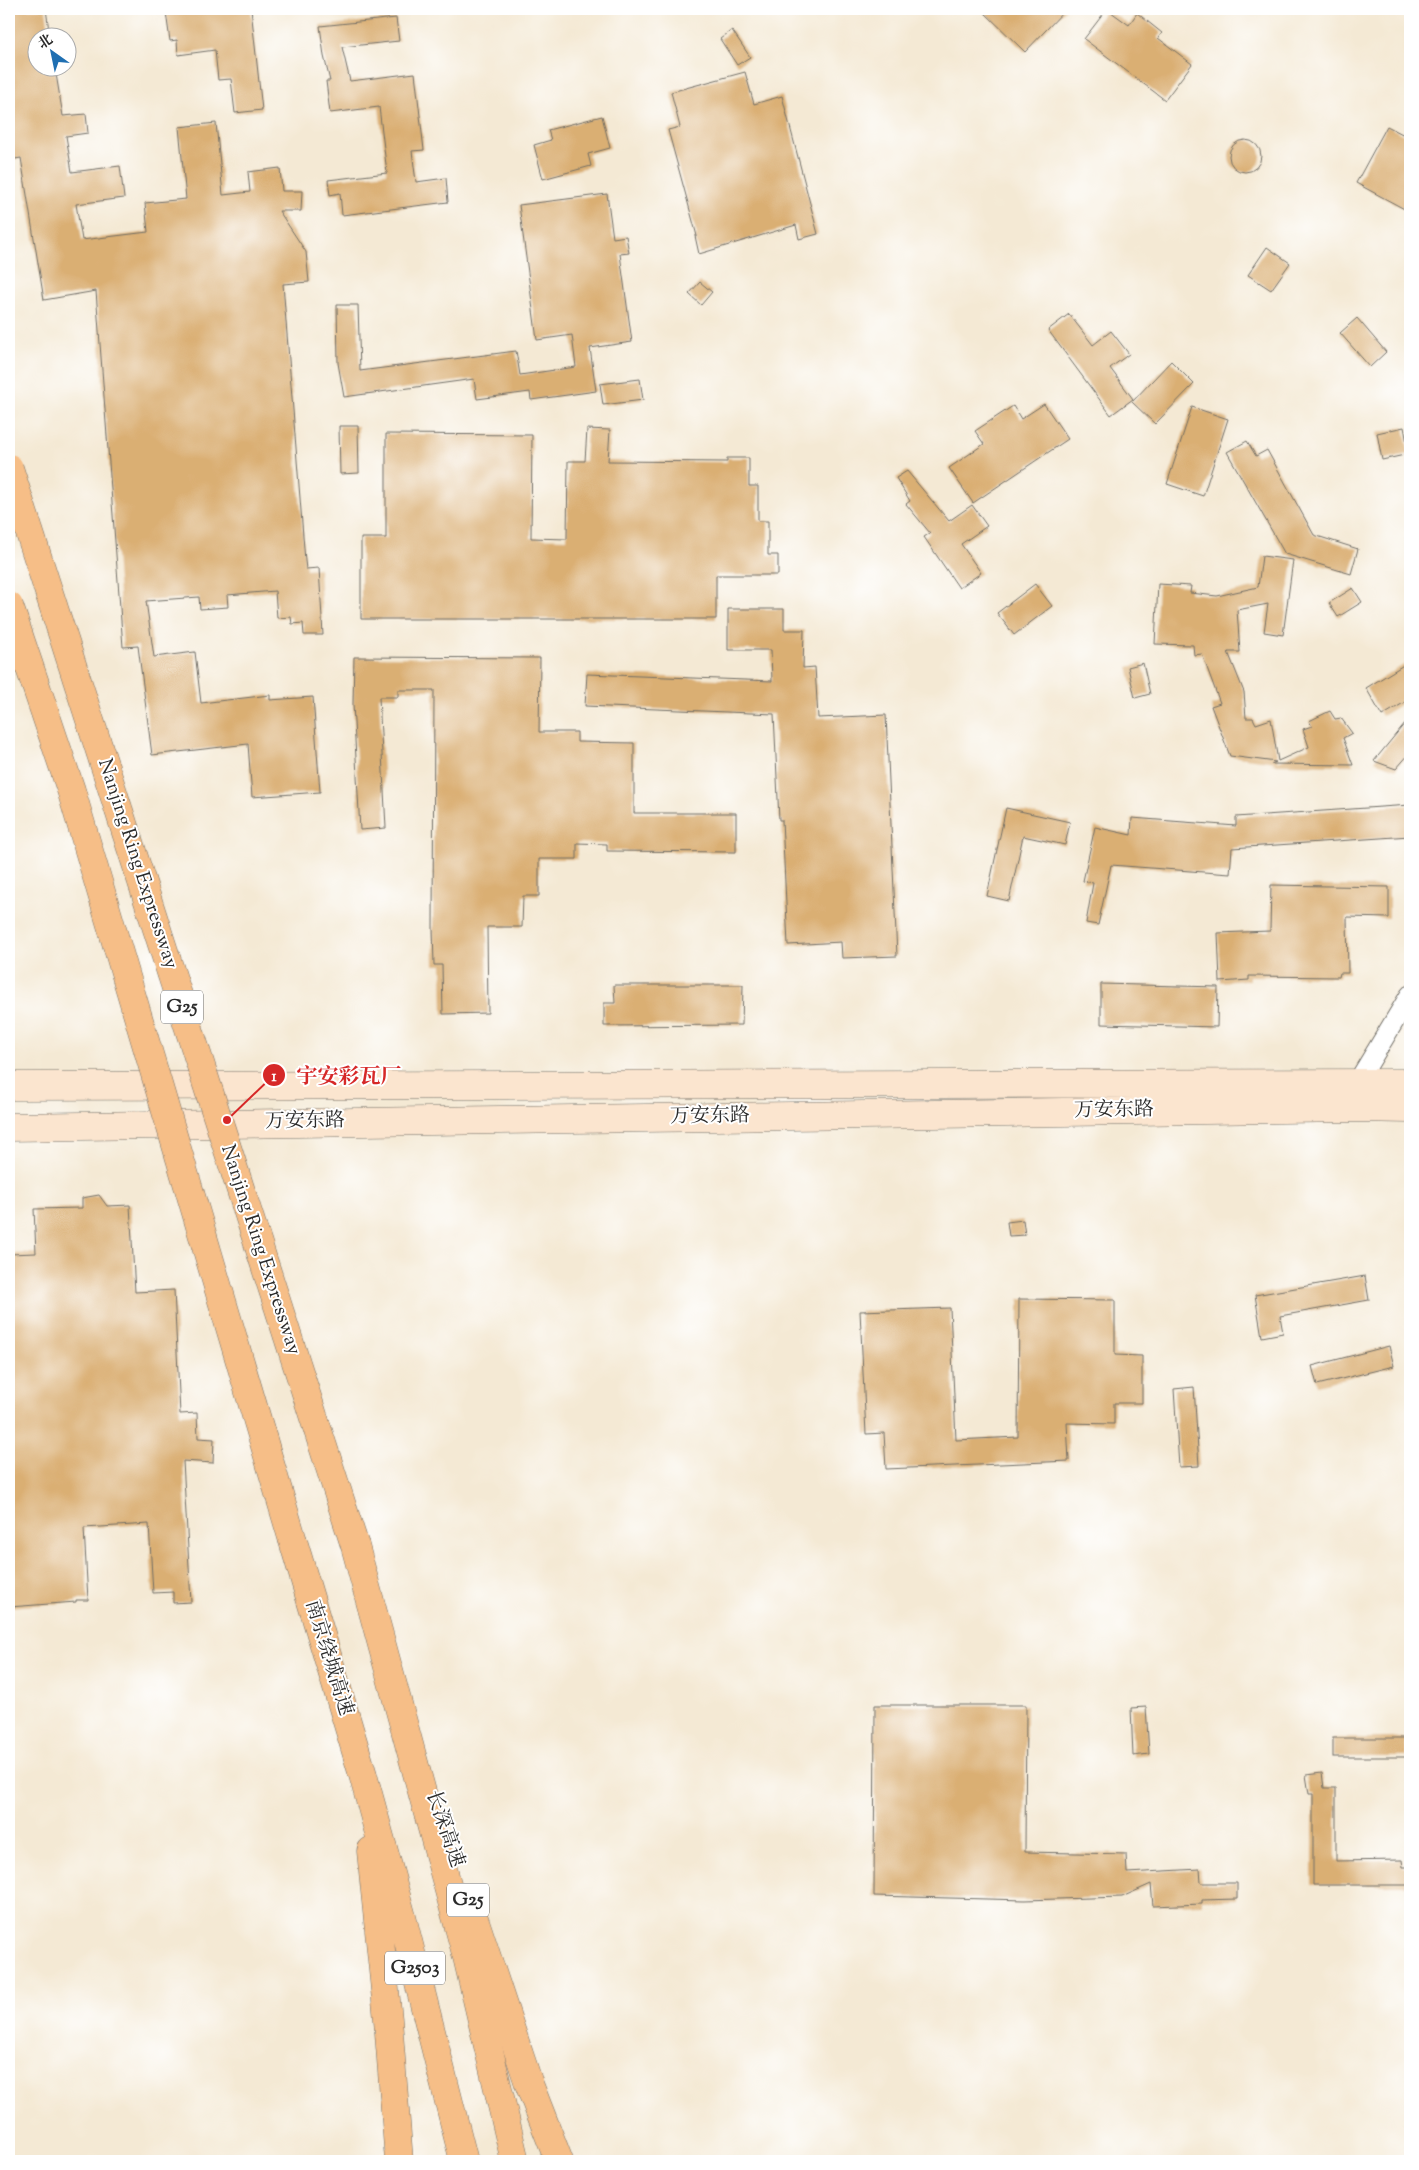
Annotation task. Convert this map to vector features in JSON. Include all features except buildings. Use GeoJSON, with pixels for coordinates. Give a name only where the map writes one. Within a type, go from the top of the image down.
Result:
{"type":"FeatureCollection","features":[{"type":"Feature","properties":{"kind":"highway","name":"Nanjing Ring Expressway"},"geometry":{"type":"LineString","coordinates":[[9,468],[355,1546],[380,1637]]}},
{"type":"Feature","properties":{"kind":"highway","name":"Nanjing Ring Expressway"},"geometry":{"type":"LineString","coordinates":[[9,606],[71,790],[293,1542]]}},
{"type":"Feature","properties":{"kind":"highway","name":"南京绕城高速"},"geometry":{"type":"LineString","coordinates":[[293,1542],[363,1775]]}},
{"type":"Feature","properties":{"kind":"highway","name":"G2503"},"geometry":{"type":"LineString","coordinates":[[380,1637],[467,1957],[515,2161]]}},
{"type":"Feature","properties":{"kind":"highway","name":"长深高速"},"geometry":{"type":"LineString","coordinates":[[380,1637],[529,2084],[559,2161]]}},
{"type":"Feature","properties":{"kind":"highway","name":"G25"},"geometry":{"type":"LineString","coordinates":[[363,1775],[388,2020],[399,2161]]}},
{"type":"Feature","properties":{"kind":"highway","name":"G2503"},"geometry":{"type":"LineString","coordinates":[[363,1775],[402,1917],[464,2161]]}},
{"type":"Feature","properties":{"kind":"main road","name":"万安东路"},"geometry":{"type":"LineString","coordinates":[[9,1126],[1355,1096],[1410,1083]]}},
{"type":"Feature","properties":{"kind":"main road","name":"万安东路"},"geometry":{"type":"LineString","coordinates":[[9,1086],[1355,1096],[1410,1109]]}},
{"type":"Feature","properties":{"kind":"street"},"geometry":{"type":"LineString","coordinates":[[1355,1096],[1410,995]]}},
{"type":"Feature","properties":{"kind":"place","name":"宇安彩瓦厂"},"geometry":{"type":"Point","coordinates":[227,1120]}}]}
